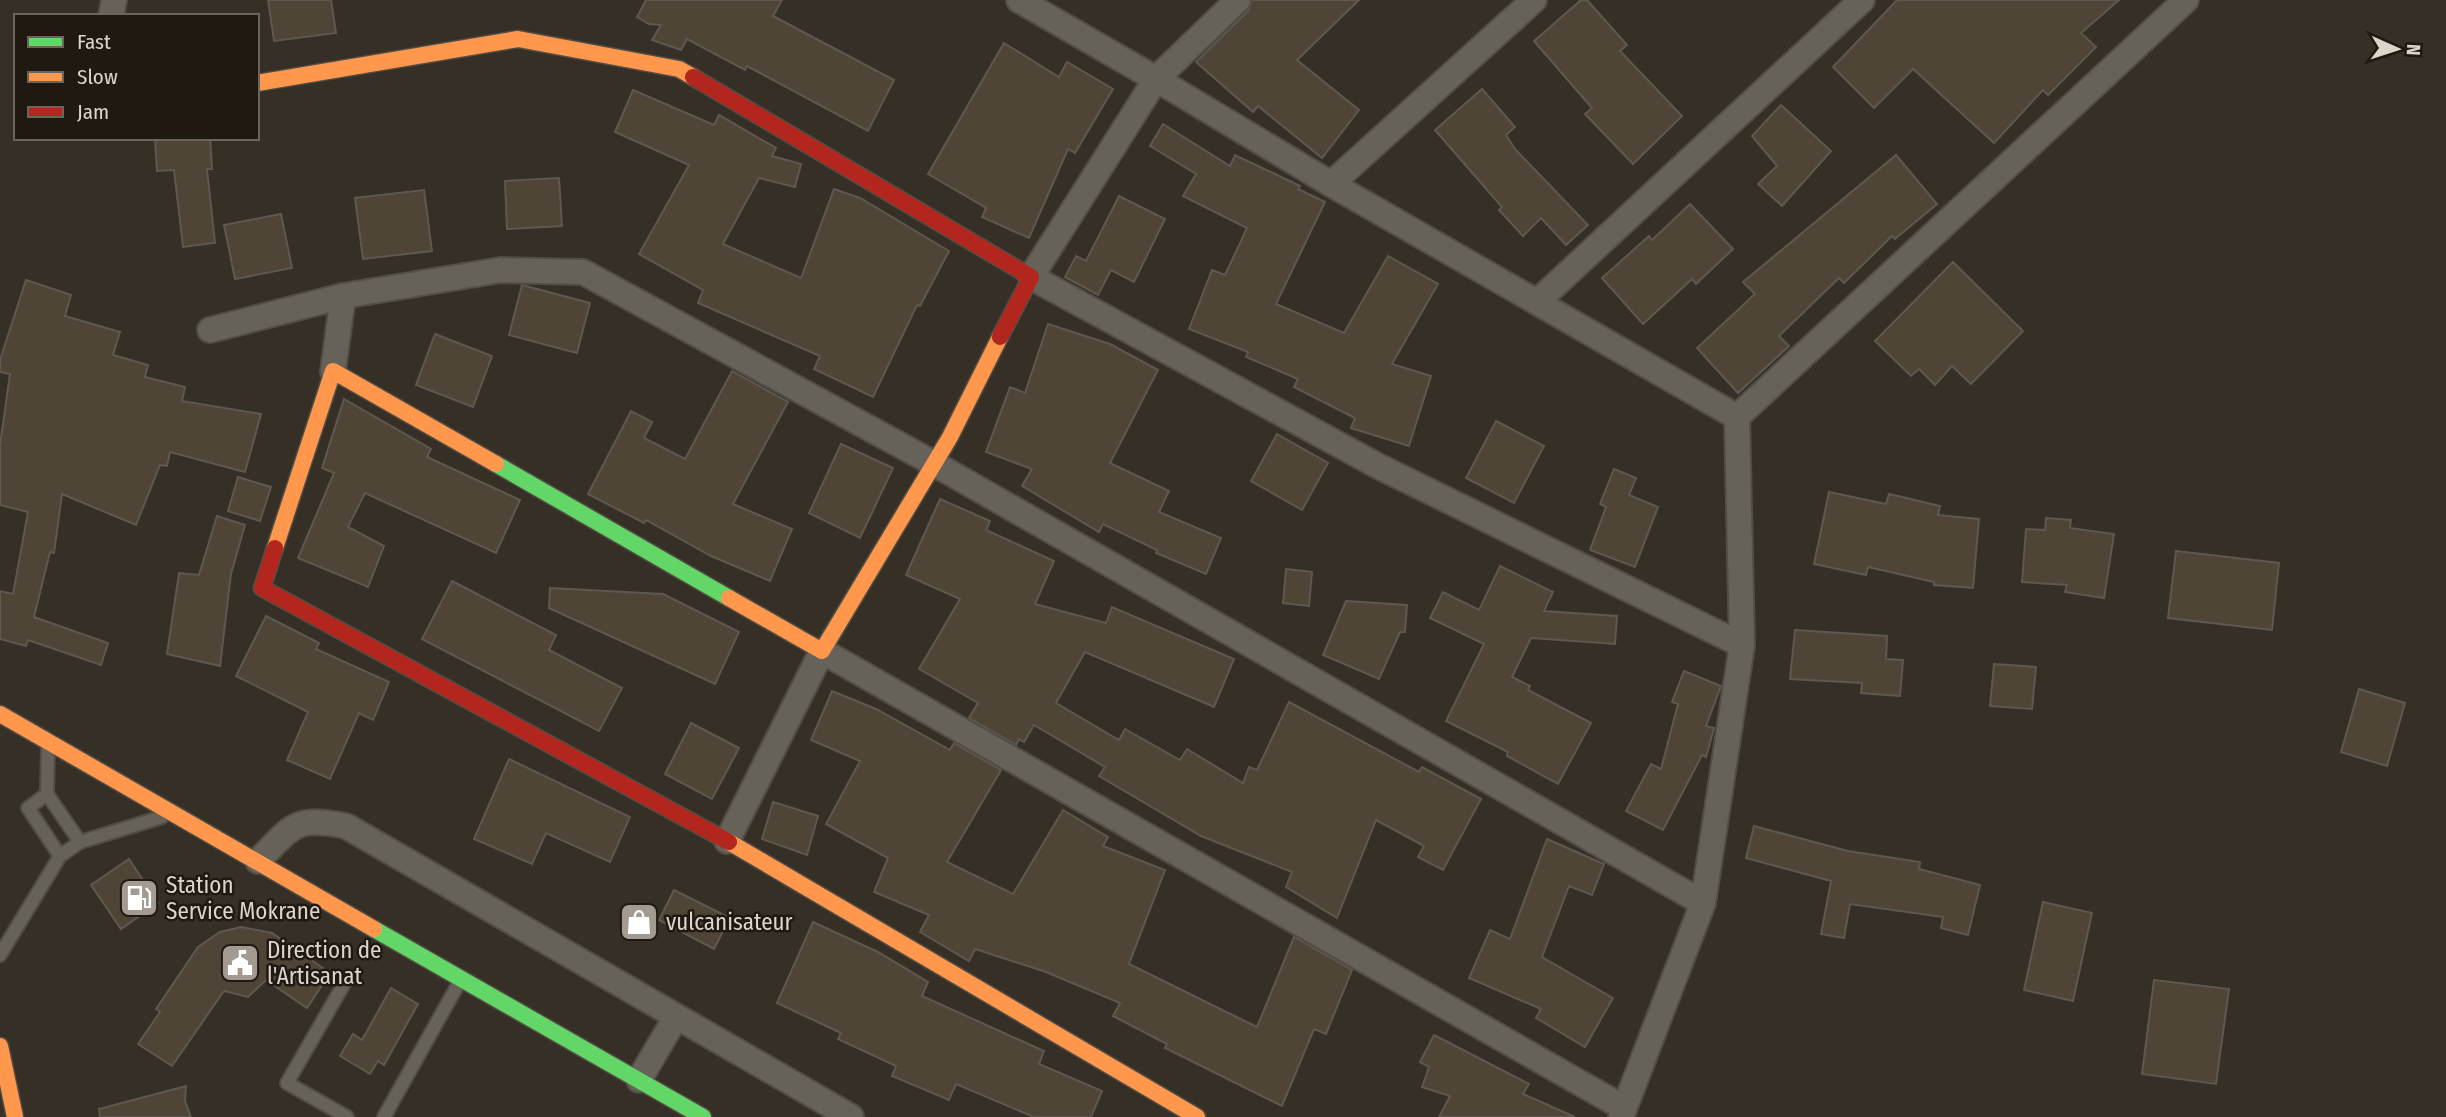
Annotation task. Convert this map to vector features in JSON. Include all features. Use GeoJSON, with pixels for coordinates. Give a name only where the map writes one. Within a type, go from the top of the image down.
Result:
{"type":"FeatureCollection","features":[{"type":"Feature","properties":{"kind":"main road"},"geometry":{"type":"LineString","coordinates":[[259,83],[518,39],[679,69],[1031,277],[950,437],[822,651],[333,371],[262,588],[727,841],[1197,1117]]}},
{"type":"Feature","properties":{"kind":"main road"},"geometry":{"type":"LineString","coordinates":[[0,714],[704,1117]]}},
{"type":"Feature","properties":{"kind":"main road"},"geometry":{"type":"LineString","coordinates":[[0,1046],[15,1117]]}},
{"type":"Feature","properties":{"kind":"street"},"geometry":{"type":"LineString","coordinates":[[1019,0],[1331,184],[1737,417]]}},
{"type":"Feature","properties":{"kind":"street"},"geometry":{"type":"LineString","coordinates":[[1238,0],[1156,79],[1031,277],[1378,466],[1742,645]]}},
{"type":"Feature","properties":{"kind":"street"},"geometry":{"type":"LineString","coordinates":[[1331,184],[1534,0]]}},
{"type":"Feature","properties":{"kind":"street"},"geometry":{"type":"LineString","coordinates":[[1538,301],[1862,0]]}},
{"type":"Feature","properties":{"kind":"street"},"geometry":{"type":"LineString","coordinates":[[727,841],[822,651],[1622,1112],[1703,903],[1742,645],[1737,417],[2186,0]]}},
{"type":"Feature","properties":{"kind":"street"},"geometry":{"type":"LineString","coordinates":[[210,330],[343,296],[501,270],[583,272],[933,463],[1703,903]]}},
{"type":"Feature","properties":{"kind":"street"},"geometry":{"type":"LineString","coordinates":[[333,371],[343,296]]}},
{"type":"Feature","properties":{"kind":"street"},"geometry":{"type":"LineString","coordinates":[[258,861],[293,826],[314,820],[346,826],[851,1117]]}},
{"type":"Feature","properties":{"kind":"street"},"geometry":{"type":"LineString","coordinates":[[639,1080],[676,1017]]}},
{"type":"Feature","properties":{"kind":"lane"},"geometry":{"type":"LineString","coordinates":[[48,742],[47,794],[80,842]]}},
{"type":"Feature","properties":{"kind":"lane"},"geometry":{"type":"LineString","coordinates":[[47,794],[28,808],[60,856]]}},
{"type":"Feature","properties":{"kind":"lane"},"geometry":{"type":"LineString","coordinates":[[0,955],[60,856],[80,842],[176,813]]}},
{"type":"Feature","properties":{"kind":"lane"},"geometry":{"type":"LineString","coordinates":[[347,1117],[287,1083],[348,977]]}},
{"type":"Feature","properties":{"kind":"lane"},"geometry":{"type":"LineString","coordinates":[[384,1117],[461,978]]}},
{"type":"Feature","properties":{"kind":"building"},"geometry":{"type":"Polygon","coordinates":[[[268,0],[331,0],[336,33],[274,41],[268,0]]]}},
{"type":"Feature","properties":{"kind":"building"},"geometry":{"type":"Polygon","coordinates":[[[646,0],[782,0],[773,16],[894,80],[868,131],[747,66],[745,70],[687,39],[681,50],[652,40],[661,25],[649,24],[637,17],[646,0]]]}},
{"type":"Feature","properties":{"kind":"building"},"geometry":{"type":"Polygon","coordinates":[[[1252,0],[1359,0],[1297,60],[1359,110],[1322,158],[1258,106],[1253,112],[1196,62],[1248,11],[1252,0]]]}},
{"type":"Feature","properties":{"kind":"building"},"geometry":{"type":"Polygon","coordinates":[[[1581,0],[1587,0],[1627,45],[1620,51],[1682,116],[1633,164],[1585,114],[1592,108],[1534,41],[1581,0]]]}},
{"type":"Feature","properties":{"kind":"building"},"geometry":{"type":"Polygon","coordinates":[[[1897,0],[2119,0],[2081,33],[2096,47],[2048,95],[2043,90],[1994,143],[1913,69],[1874,108],[1833,67],[1897,0]]]}},
{"type":"Feature","properties":{"kind":"building"},"geometry":{"type":"Polygon","coordinates":[[[1004,43],[1059,77],[1067,62],[1113,89],[1075,153],[1068,149],[1029,238],[982,217],[986,208],[928,174],[1004,43]]]}},
{"type":"Feature","properties":{"kind":"building"},"geometry":{"type":"Polygon","coordinates":[[[1482,89],[1515,127],[1506,135],[1515,149],[1588,225],[1566,245],[1541,218],[1523,236],[1499,210],[1502,207],[1435,130],[1482,89]]]}},
{"type":"Feature","properties":{"kind":"building"},"geometry":{"type":"Polygon","coordinates":[[[633,90],[714,125],[719,115],[776,148],[772,156],[801,164],[795,187],[759,178],[723,244],[801,278],[834,189],[860,198],[949,251],[920,306],[917,305],[873,397],[814,369],[820,356],[698,303],[703,290],[639,254],[689,165],[615,132],[633,90]]]}},
{"type":"Feature","properties":{"kind":"building"},"geometry":{"type":"Polygon","coordinates":[[[1781,105],[1831,151],[1782,206],[1758,184],[1777,166],[1752,136],[1781,105]]]}},
{"type":"Feature","properties":{"kind":"building"},"geometry":{"type":"Polygon","coordinates":[[[1163,124],[1230,166],[1235,155],[1300,186],[1298,189],[1325,202],[1276,304],[1344,333],[1388,256],[1438,284],[1392,364],[1431,376],[1409,446],[1351,428],[1355,418],[1294,387],[1298,379],[1246,357],[1248,352],[1189,329],[1212,270],[1225,275],[1247,228],[1183,196],[1196,174],[1150,146],[1163,124]]]}},
{"type":"Feature","properties":{"kind":"building"},"geometry":{"type":"Polygon","coordinates":[[[155,140],[210,140],[212,169],[207,169],[215,243],[183,247],[174,170],[157,171],[155,140]]]}},
{"type":"Feature","properties":{"kind":"building"},"geometry":{"type":"Polygon","coordinates":[[[1896,155],[1937,204],[1895,239],[1892,236],[1844,283],[1839,278],[1779,336],[1789,346],[1738,393],[1697,348],[1755,294],[1743,282],[1896,155]]]}},
{"type":"Feature","properties":{"kind":"building"},"geometry":{"type":"Polygon","coordinates":[[[559,178],[562,226],[507,229],[505,181],[559,178]]]}},
{"type":"Feature","properties":{"kind":"building"},"geometry":{"type":"Polygon","coordinates":[[[424,190],[432,251],[363,259],[355,198],[424,190]]]}},
{"type":"Feature","properties":{"kind":"building"},"geometry":{"type":"Polygon","coordinates":[[[1119,196],[1165,219],[1134,282],[1111,270],[1098,295],[1065,277],[1076,256],[1086,261],[1119,196]]]}},
{"type":"Feature","properties":{"kind":"building"},"geometry":{"type":"Polygon","coordinates":[[[1690,204],[1733,249],[1696,284],[1692,279],[1643,324],[1602,278],[1649,236],[1652,240],[1690,204]]]}},
{"type":"Feature","properties":{"kind":"building"},"geometry":{"type":"Polygon","coordinates":[[[281,214],[292,268],[235,279],[224,225],[281,214]]]}},
{"type":"Feature","properties":{"kind":"building"},"geometry":{"type":"Polygon","coordinates":[[[1953,262],[2023,331],[1971,384],[1952,366],[1935,385],[1919,369],[1911,376],[1875,341],[1953,262]]]}},
{"type":"Feature","properties":{"kind":"building"},"geometry":{"type":"Polygon","coordinates":[[[26,280],[71,295],[65,316],[120,332],[113,355],[148,365],[145,377],[185,387],[182,401],[261,414],[245,472],[170,452],[167,466],[160,465],[136,525],[62,494],[54,553],[50,552],[34,617],[108,643],[101,665],[28,640],[26,646],[0,639],[0,591],[13,594],[28,512],[0,505],[0,445],[10,374],[0,372],[0,360],[26,280]]]}},
{"type":"Feature","properties":{"kind":"building"},"geometry":{"type":"Polygon","coordinates":[[[522,285],[590,303],[577,353],[509,335],[522,285]]]}},
{"type":"Feature","properties":{"kind":"building"},"geometry":{"type":"Polygon","coordinates":[[[1048,324],[1110,344],[1158,370],[1110,463],[1169,491],[1159,512],[1221,538],[1206,574],[1156,553],[1157,550],[1103,524],[1099,532],[1022,486],[1032,469],[986,452],[1010,387],[1025,393],[1048,324]]]}},
{"type":"Feature","properties":{"kind":"building"},"geometry":{"type":"Polygon","coordinates":[[[435,334],[492,356],[473,407],[416,385],[435,334]]]}},
{"type":"Feature","properties":{"kind":"building"},"geometry":{"type":"Polygon","coordinates":[[[732,371],[788,402],[733,504],[792,529],[770,581],[711,556],[646,520],[644,523],[588,494],[631,411],[652,422],[644,438],[685,459],[732,371]]]}},
{"type":"Feature","properties":{"kind":"building"},"geometry":{"type":"Polygon","coordinates":[[[344,399],[431,449],[427,457],[520,500],[496,553],[365,493],[348,527],[384,546],[368,587],[298,558],[334,473],[322,468],[344,399]]]}},
{"type":"Feature","properties":{"kind":"building"},"geometry":{"type":"Polygon","coordinates":[[[1496,421],[1544,446],[1514,503],[1466,478],[1496,421]]]}},
{"type":"Feature","properties":{"kind":"building"},"geometry":{"type":"Polygon","coordinates":[[[1277,434],[1328,463],[1302,510],[1251,481],[1277,434]]]}},
{"type":"Feature","properties":{"kind":"building"},"geometry":{"type":"Polygon","coordinates":[[[841,444],[893,468],[860,538],[809,513],[841,444]]]}},
{"type":"Feature","properties":{"kind":"building"},"geometry":{"type":"Polygon","coordinates":[[[1614,469],[1636,478],[1629,495],[1658,507],[1635,567],[1590,550],[1606,507],[1600,504],[1614,469]]]}},
{"type":"Feature","properties":{"kind":"building"},"geometry":{"type":"Polygon","coordinates":[[[238,477],[271,487],[260,521],[228,511],[238,477]]]}},
{"type":"Feature","properties":{"kind":"building"},"geometry":{"type":"Polygon","coordinates":[[[1829,492],[1886,504],[1889,494],[1940,506],[1938,515],[1979,519],[1973,588],[1934,585],[1934,582],[1868,567],[1866,575],[1814,564],[1829,492]]]}},
{"type":"Feature","properties":{"kind":"building"},"geometry":{"type":"Polygon","coordinates":[[[940,499],[990,521],[986,530],[1054,561],[1035,604],[1106,623],[1112,607],[1234,659],[1214,707],[1085,652],[1056,703],[1119,740],[1125,729],[1180,760],[1187,749],[1243,783],[1249,767],[1257,770],[1289,702],[1419,772],[1422,767],[1481,799],[1443,870],[1418,857],[1424,846],[1376,820],[1337,918],[1286,887],[1292,872],[1201,836],[1099,776],[1105,767],[1034,725],[1024,742],[1019,739],[1016,745],[969,718],[978,703],[919,669],[960,599],[906,575],[940,499]]]}},
{"type":"Feature","properties":{"kind":"building"},"geometry":{"type":"Polygon","coordinates":[[[217,516],[245,525],[231,574],[220,666],[167,654],[179,573],[199,575],[217,516]]]}},
{"type":"Feature","properties":{"kind":"building"},"geometry":{"type":"Polygon","coordinates":[[[2046,518],[2071,520],[2070,528],[2114,534],[2104,598],[2065,592],[2067,585],[2022,582],[2026,529],[2045,530],[2046,518]]]}},
{"type":"Feature","properties":{"kind":"building"},"geometry":{"type":"Polygon","coordinates":[[[2176,551],[2279,563],[2272,630],[2168,618],[2176,551]]]}},
{"type":"Feature","properties":{"kind":"building"},"geometry":{"type":"Polygon","coordinates":[[[1500,566],[1553,592],[1544,611],[1617,616],[1615,644],[1531,638],[1512,677],[1530,686],[1528,690],[1591,723],[1558,784],[1507,756],[1508,752],[1446,721],[1484,644],[1430,618],[1443,592],[1479,610],[1500,566]]]}},
{"type":"Feature","properties":{"kind":"building"},"geometry":{"type":"Polygon","coordinates":[[[1286,569],[1312,572],[1309,606],[1283,603],[1286,569]]]}},
{"type":"Feature","properties":{"kind":"building"},"geometry":{"type":"Polygon","coordinates":[[[452,581],[556,635],[549,650],[622,688],[599,731],[422,639],[452,581]]]}},
{"type":"Feature","properties":{"kind":"building"},"geometry":{"type":"Polygon","coordinates":[[[550,588],[663,594],[739,632],[715,684],[549,608],[550,588]]]}},
{"type":"Feature","properties":{"kind":"building"},"geometry":{"type":"Polygon","coordinates":[[[1346,601],[1407,605],[1405,632],[1400,632],[1379,679],[1323,655],[1346,601]]]}},
{"type":"Feature","properties":{"kind":"building"},"geometry":{"type":"Polygon","coordinates":[[[266,616],[319,643],[316,649],[389,682],[373,720],[359,713],[330,779],[287,760],[308,712],[236,676],[266,616]]]}},
{"type":"Feature","properties":{"kind":"building"},"geometry":{"type":"Polygon","coordinates":[[[1795,630],[1887,636],[1886,659],[1903,660],[1900,696],[1861,693],[1862,683],[1790,679],[1795,630]]]}},
{"type":"Feature","properties":{"kind":"building"},"geometry":{"type":"Polygon","coordinates":[[[1994,664],[2036,667],[2032,709],[1990,706],[1994,664]]]}},
{"type":"Feature","properties":{"kind":"building"},"geometry":{"type":"Polygon","coordinates":[[[1684,671],[1721,686],[1706,726],[1714,728],[1706,757],[1702,755],[1663,830],[1626,811],[1651,764],[1661,769],[1678,704],[1672,702],[1684,671]]]}},
{"type":"Feature","properties":{"kind":"building"},"geometry":{"type":"Polygon","coordinates":[[[2359,689],[2405,703],[2387,766],[2341,752],[2359,689]]]}},
{"type":"Feature","properties":{"kind":"building"},"geometry":{"type":"Polygon","coordinates":[[[832,691],[876,709],[950,750],[954,743],[1001,770],[947,862],[1013,894],[1063,810],[1108,837],[1103,846],[1165,870],[1129,964],[1257,1027],[1294,937],[1352,970],[1326,1034],[1314,1029],[1282,1106],[1165,1048],[1167,1044],[1113,1016],[1120,1003],[1046,972],[975,949],[969,961],[920,932],[929,915],[874,892],[888,858],[826,824],[860,761],[811,740],[832,691]]]}},
{"type":"Feature","properties":{"kind":"building"},"geometry":{"type":"Polygon","coordinates":[[[691,723],[739,748],[712,799],[665,774],[691,723]]]}},
{"type":"Feature","properties":{"kind":"building"},"geometry":{"type":"Polygon","coordinates":[[[509,759],[630,817],[610,862],[546,833],[532,864],[474,839],[509,759]]]}},
{"type":"Feature","properties":{"kind":"building"},"geometry":{"type":"Polygon","coordinates":[[[773,802],[818,816],[807,855],[762,839],[773,802]]]}},
{"type":"Feature","properties":{"kind":"building"},"geometry":{"type":"Polygon","coordinates":[[[1754,826],[1848,851],[1920,862],[1919,869],[1980,885],[1968,935],[1941,928],[1943,917],[1850,904],[1844,938],[1821,934],[1831,881],[1746,858],[1754,826]]]}},
{"type":"Feature","properties":{"kind":"building"},"geometry":{"type":"Polygon","coordinates":[[[1547,839],[1604,864],[1592,895],[1569,886],[1542,957],[1613,998],[1585,1047],[1536,1018],[1541,1009],[1469,978],[1490,930],[1510,939],[1547,839]]]}},
{"type":"Feature","properties":{"kind":"building"},"geometry":{"type":"Polygon","coordinates":[[[129,859],[158,903],[121,929],[91,885],[129,859]]]}},
{"type":"Feature","properties":{"kind":"building"},"geometry":{"type":"Polygon","coordinates":[[[674,890],[730,918],[714,949],[659,920],[674,890]]]}},
{"type":"Feature","properties":{"kind":"building"},"geometry":{"type":"Polygon","coordinates":[[[2043,902],[2092,913],[2073,1001],[2024,990],[2043,902]]]}},
{"type":"Feature","properties":{"kind":"building"},"geometry":{"type":"Polygon","coordinates":[[[813,922],[878,952],[928,982],[922,996],[1044,1051],[1039,1064],[1102,1091],[1091,1117],[1034,1117],[956,1084],[949,1100],[892,1076],[896,1066],[838,1039],[841,1033],[777,1003],[813,922]]]}},
{"type":"Feature","properties":{"kind":"building"},"geometry":{"type":"Polygon","coordinates":[[[241,927],[272,933],[330,973],[307,1008],[266,980],[248,997],[224,991],[172,1066],[138,1044],[160,1012],[156,1009],[198,947],[220,932],[241,927]]]}},
{"type":"Feature","properties":{"kind":"building"},"geometry":{"type":"Polygon","coordinates":[[[2154,980],[2229,989],[2216,1084],[2142,1074],[2154,980]]]}},
{"type":"Feature","properties":{"kind":"building"},"geometry":{"type":"Polygon","coordinates":[[[391,988],[418,1004],[384,1065],[378,1061],[370,1074],[340,1056],[353,1034],[362,1040],[391,988]]]}},
{"type":"Feature","properties":{"kind":"building"},"geometry":{"type":"Polygon","coordinates":[[[1434,1035],[1529,1084],[1523,1094],[1575,1117],[1439,1117],[1450,1096],[1422,1087],[1429,1067],[1420,1062],[1434,1035]]]}},
{"type":"Feature","properties":{"kind":"building"},"geometry":{"type":"Polygon","coordinates":[[[186,1086],[185,1101],[191,1117],[100,1117],[99,1109],[186,1086]]]}},
{"type":"Feature","properties":{"kind":"traffic: fast"},"geometry":{"type":"LineString","coordinates":[[496,464],[729,598]]}},
{"type":"Feature","properties":{"kind":"traffic: fast"},"geometry":{"type":"LineString","coordinates":[[374,929],[703,1117]]}},
{"type":"Feature","properties":{"kind":"traffic: slow"},"geometry":{"type":"LineString","coordinates":[[259,83],[518,39],[679,69],[693,77]]}},
{"type":"Feature","properties":{"kind":"traffic: slow"},"geometry":{"type":"LineString","coordinates":[[729,598],[822,651],[950,437],[1000,337]]}},
{"type":"Feature","properties":{"kind":"traffic: slow"},"geometry":{"type":"LineString","coordinates":[[275,548],[333,371],[496,464]]}},
{"type":"Feature","properties":{"kind":"traffic: slow"},"geometry":{"type":"LineString","coordinates":[[0,714],[374,929]]}},
{"type":"Feature","properties":{"kind":"traffic: slow"},"geometry":{"type":"LineString","coordinates":[[729,842],[1197,1117]]}},
{"type":"Feature","properties":{"kind":"traffic: slow"},"geometry":{"type":"LineString","coordinates":[[0,1046],[15,1117]]}},
{"type":"Feature","properties":{"kind":"traffic: jam"},"geometry":{"type":"LineString","coordinates":[[693,77],[1031,277],[1000,337]]}},
{"type":"Feature","properties":{"kind":"traffic: jam"},"geometry":{"type":"LineString","coordinates":[[275,548],[262,588],[729,842]]}},
{"type":"Feature","properties":{"kind":"place","name":"Station Service Mokrane"},"geometry":{"type":"Point","coordinates":[139,898]}},
{"type":"Feature","properties":{"kind":"place","name":"vulcanisateur"},"geometry":{"type":"Point","coordinates":[639,922]}},
{"type":"Feature","properties":{"kind":"place","name":"Direction de l'Artisanat"},"geometry":{"type":"Point","coordinates":[240,963]}}]}
